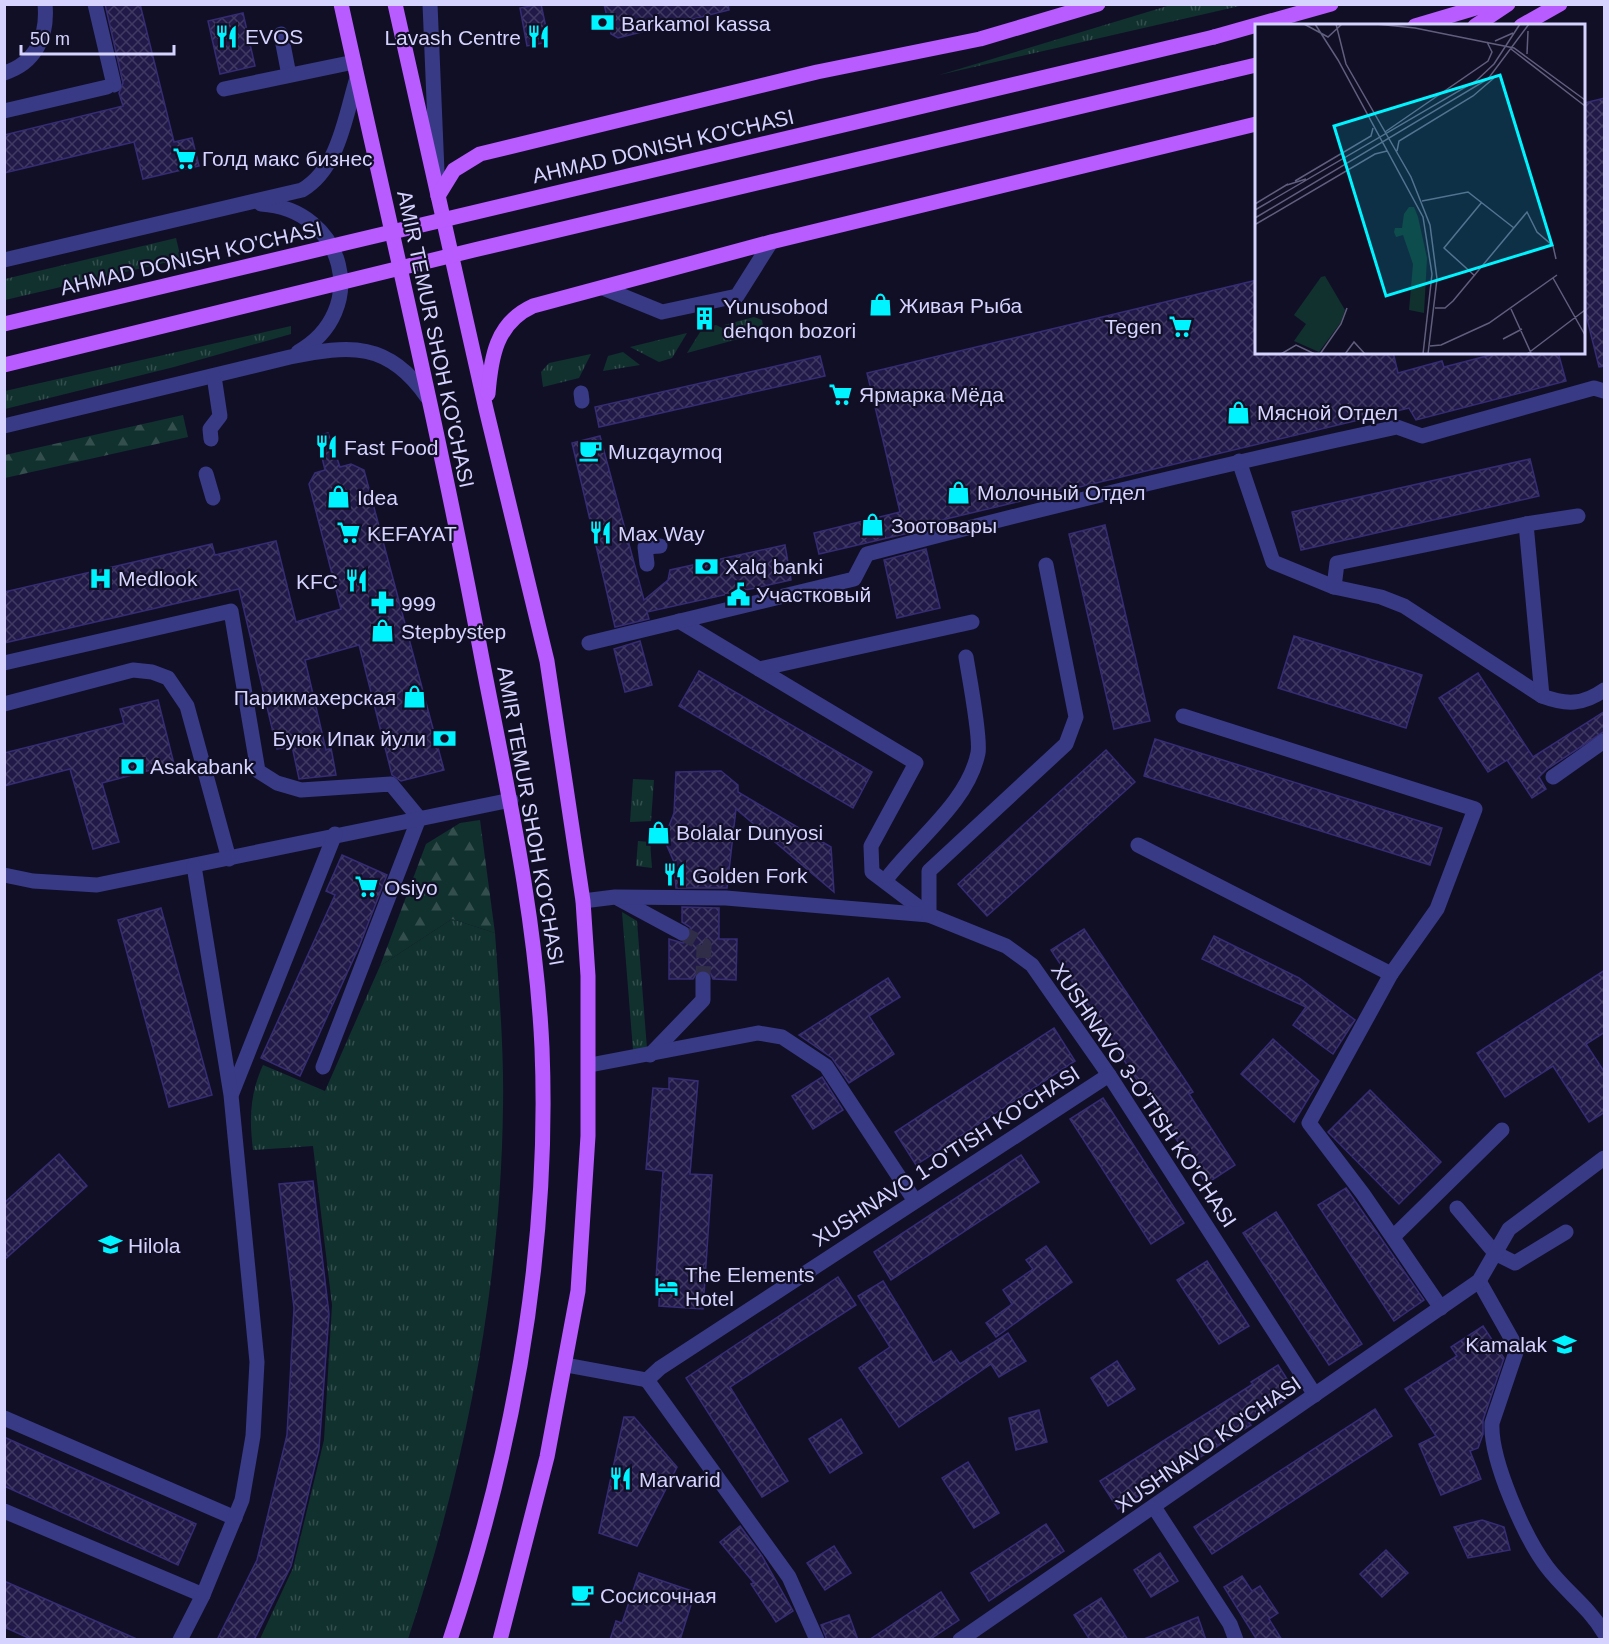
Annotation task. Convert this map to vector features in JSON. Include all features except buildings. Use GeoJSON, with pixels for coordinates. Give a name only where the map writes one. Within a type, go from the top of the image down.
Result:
{"type":"FeatureCollection","features":[{"type":"Feature","properties":{"kind":"main road","name":"AMIR TEMUR SHOH KO'CHASI"},"geometry":{"type":"LineString","coordinates":[[341,4],[467,577],[511,800],[538,985],[542,1051],[541,1192],[531,1299],[509,1432],[492,1506],[450,1640]]}},
{"type":"Feature","properties":{"kind":"main road","name":"AMIR TEMUR SHOH KO'CHASI"},"geometry":{"type":"LineString","coordinates":[[395,4],[486,409],[548,661],[583,902],[590,1065],[585,1218],[578,1291],[566,1365],[531,1528],[500,1640]]}},
{"type":"Feature","properties":{"kind":"main road"},"geometry":{"type":"LineString","coordinates":[[438,196],[454,170],[480,154],[817,72],[980,39],[1070,8],[1098,4]]}},
{"type":"Feature","properties":{"kind":"main road","name":"AHMAD DONISH KO'CHASI"},"geometry":{"type":"LineString","coordinates":[[1260,24],[1331,4]]}},
{"type":"Feature","properties":{"kind":"main road"},"geometry":{"type":"LineString","coordinates":[[1422,24],[1489,4]]}},
{"type":"Feature","properties":{"kind":"main road"},"geometry":{"type":"LineString","coordinates":[[1478,24],[1508,4]]}},
{"type":"Feature","properties":{"kind":"main road"},"geometry":{"type":"LineString","coordinates":[[1525,24],[1560,4]]}},
{"type":"Feature","properties":{"kind":"main road","name":"AHMAD DONISH KO'CHASI"},"geometry":{"type":"LineString","coordinates":[[4,324],[1255,25]]}},
{"type":"Feature","properties":{"kind":"main road"},"geometry":{"type":"LineString","coordinates":[[4,365],[462,253],[1255,66]]}},
{"type":"Feature","properties":{"kind":"main road"},"geometry":{"type":"LineString","coordinates":[[486,409],[493,354],[498,337],[510,322],[533,306],[771,242],[1255,124]]}},
{"type":"Feature","properties":{"kind":"street"},"geometry":{"type":"LineString","coordinates":[[4,74],[16,70],[32,57],[41,42],[47,22],[45,4]]}},
{"type":"Feature","properties":{"kind":"street"},"geometry":{"type":"LineString","coordinates":[[4,111],[110,86],[95,4]]}},
{"type":"Feature","properties":{"kind":"street"},"geometry":{"type":"LineString","coordinates":[[430,4],[438,196]]}},
{"type":"Feature","properties":{"kind":"street"},"geometry":{"type":"LineString","coordinates":[[280,34],[289,75]]}},
{"type":"Feature","properties":{"kind":"street"},"geometry":{"type":"LineString","coordinates":[[224,89],[354,62]]}},
{"type":"Feature","properties":{"kind":"street","name":"AHMAD DONISH KO'CHASI"},"geometry":{"type":"LineString","coordinates":[[4,260],[302,190],[319,177],[332,160],[357,78]]}},
{"type":"Feature","properties":{"kind":"street"},"geometry":{"type":"LineString","coordinates":[[244,205],[273,205],[299,214],[324,235],[340,263],[339,292],[329,319],[313,341],[290,357]]}},
{"type":"Feature","properties":{"kind":"street"},"geometry":{"type":"LineString","coordinates":[[603,288],[662,312],[737,296],[771,242]]}},
{"type":"Feature","properties":{"kind":"street"},"geometry":{"type":"LineString","coordinates":[[4,426],[336,348],[363,350],[399,367],[410,376],[427,397]]}},
{"type":"Feature","properties":{"kind":"street"},"geometry":{"type":"LineString","coordinates":[[211,439],[210,429],[219,416],[214,376]]}},
{"type":"Feature","properties":{"kind":"street"},"geometry":{"type":"LineString","coordinates":[[589,643],[854,579],[867,554],[1239,461],[1397,427],[1422,436],[1594,388],[1605,391]]}},
{"type":"Feature","properties":{"kind":"street"},"geometry":{"type":"LineString","coordinates":[[1239,461],[1274,562],[1334,587],[1381,597],[1404,606],[1542,696],[1561,702],[1579,703],[1591,700],[1605,690]]}},
{"type":"Feature","properties":{"kind":"street"},"geometry":{"type":"LineString","coordinates":[[206,474],[213,498]]}},
{"type":"Feature","properties":{"kind":"street"},"geometry":{"type":"LineString","coordinates":[[1334,587],[1337,563],[1526,524],[1578,516]]}},
{"type":"Feature","properties":{"kind":"street"},"geometry":{"type":"LineString","coordinates":[[1526,524],[1542,696]]}},
{"type":"Feature","properties":{"kind":"street"},"geometry":{"type":"LineString","coordinates":[[647,564],[645,547],[660,546]]}},
{"type":"Feature","properties":{"kind":"street"},"geometry":{"type":"LineString","coordinates":[[929,915],[929,871],[1066,744],[1076,717],[1046,565]]}},
{"type":"Feature","properties":{"kind":"street"},"geometry":{"type":"LineString","coordinates":[[4,663],[231,611],[258,771],[277,783],[301,790],[391,784],[419,818]]}},
{"type":"Feature","properties":{"kind":"street"},"geometry":{"type":"LineString","coordinates":[[678,621],[916,763],[871,846],[873,872],[929,915]]}},
{"type":"Feature","properties":{"kind":"street"},"geometry":{"type":"LineString","coordinates":[[759,669],[972,622]]}},
{"type":"Feature","properties":{"kind":"street"},"geometry":{"type":"LineString","coordinates":[[885,881],[903,856],[948,810],[967,782],[979,751],[966,657]]}},
{"type":"Feature","properties":{"kind":"street"},"geometry":{"type":"LineString","coordinates":[[4,704],[133,670],[152,672],[168,678],[187,706],[229,859]]}},
{"type":"Feature","properties":{"kind":"street"},"geometry":{"type":"LineString","coordinates":[[1183,716],[1475,809],[1437,909],[1391,974],[1309,1123],[1441,1308]]}},
{"type":"Feature","properties":{"kind":"street"},"geometry":{"type":"LineString","coordinates":[[1553,777],[1605,741]]}},
{"type":"Feature","properties":{"kind":"street"},"geometry":{"type":"LineString","coordinates":[[4,875],[33,881],[97,885],[229,859],[335,834],[511,800]]}},
{"type":"Feature","properties":{"kind":"street"},"geometry":{"type":"LineString","coordinates":[[323,1067],[419,818]]}},
{"type":"Feature","properties":{"kind":"street"},"geometry":{"type":"LineString","coordinates":[[231,1095],[335,834]]}},
{"type":"Feature","properties":{"kind":"street"},"geometry":{"type":"LineString","coordinates":[[1138,845],[1391,974]]}},
{"type":"Feature","properties":{"kind":"street"},"geometry":{"type":"LineString","coordinates":[[180,1640],[203,1595],[235,1518],[249,1468],[256,1400],[257,1362],[231,1095],[194,866]]}},
{"type":"Feature","properties":{"kind":"street"},"geometry":{"type":"LineString","coordinates":[[615,897],[682,933]]}},
{"type":"Feature","properties":{"kind":"street","name":"XUSHNAVO 3-O'TISH KO'CHASI"},"geometry":{"type":"LineString","coordinates":[[583,902],[615,897],[726,898],[929,915],[1006,946],[1032,965],[1109,1075],[1316,1395]]}},
{"type":"Feature","properties":{"kind":"street"},"geometry":{"type":"LineString","coordinates":[[650,1055],[703,1000],[703,979]]}},
{"type":"Feature","properties":{"kind":"street"},"geometry":{"type":"LineString","coordinates":[[590,1065],[758,1033],[782,1037],[826,1066],[915,1201]]}},
{"type":"Feature","properties":{"kind":"street","name":"XUSHNAVO 1-O'TISH KO'CHASI"},"geometry":{"type":"LineString","coordinates":[[647,1380],[660,1368],[1109,1075]]}},
{"type":"Feature","properties":{"kind":"street"},"geometry":{"type":"LineString","coordinates":[[1393,1238],[1502,1130]]}},
{"type":"Feature","properties":{"kind":"street"},"geometry":{"type":"LineString","coordinates":[[1605,1158],[1509,1228],[1479,1281],[1515,1345],[1516,1352],[1492,1423],[1491,1434],[1510,1494],[1531,1544],[1548,1568],[1592,1615],[1605,1633]]}},
{"type":"Feature","properties":{"kind":"street"},"geometry":{"type":"LineString","coordinates":[[1457,1208],[1495,1253],[1515,1263],[1566,1232]]}},
{"type":"Feature","properties":{"kind":"street","name":"XUSHNAVO KO'CHASI"},"geometry":{"type":"LineString","coordinates":[[960,1640],[1479,1281]]}},
{"type":"Feature","properties":{"kind":"street"},"geometry":{"type":"LineString","coordinates":[[566,1365],[647,1380],[789,1577],[817,1640]]}},
{"type":"Feature","properties":{"kind":"street"},"geometry":{"type":"LineString","coordinates":[[4,1418],[235,1518]]}},
{"type":"Feature","properties":{"kind":"street"},"geometry":{"type":"LineString","coordinates":[[1154,1507],[1230,1624],[1236,1640]]}},
{"type":"Feature","properties":{"kind":"street"},"geometry":{"type":"LineString","coordinates":[[4,1511],[203,1595]]}},
{"type":"Feature","properties":{"kind":"green space"},"geometry":{"type":"Polygon","coordinates":[[[1174,4],[1244,5],[939,75],[1174,4]]]}},
{"type":"Feature","properties":{"kind":"green space"},"geometry":{"type":"Polygon","coordinates":[[[176,238],[181,259],[5,300],[5,279],[176,238]]]}},
{"type":"Feature","properties":{"kind":"green space"},"geometry":{"type":"Polygon","coordinates":[[[754,317],[762,320],[764,332],[760,337],[750,339],[724,325],[754,317]]]}},
{"type":"Feature","properties":{"kind":"green space"},"geometry":{"type":"Polygon","coordinates":[[[716,325],[742,338],[687,353],[702,329],[716,325]]]}},
{"type":"Feature","properties":{"kind":"green space"},"geometry":{"type":"Polygon","coordinates":[[[291,326],[291,334],[174,367],[5,409],[5,391],[291,326]]]}},
{"type":"Feature","properties":{"kind":"green space"},"geometry":{"type":"Polygon","coordinates":[[[687,333],[672,358],[659,362],[630,347],[687,333]]]}},
{"type":"Feature","properties":{"kind":"green space"},"geometry":{"type":"Polygon","coordinates":[[[623,352],[640,365],[603,371],[608,356],[623,352]]]}},
{"type":"Feature","properties":{"kind":"green space"},"geometry":{"type":"Polygon","coordinates":[[[591,354],[579,378],[543,387],[541,372],[549,363],[591,354]]]}},
{"type":"Feature","properties":{"kind":"green space"},"geometry":{"type":"Polygon","coordinates":[[[183,415],[188,437],[5,478],[5,455],[183,415]]]}},
{"type":"Feature","properties":{"kind":"green space"},"geometry":{"type":"Polygon","coordinates":[[[633,779],[654,780],[651,821],[630,822],[633,779]]]}},
{"type":"Feature","properties":{"kind":"green space"},"geometry":{"type":"Polygon","coordinates":[[[480,820],[495,933],[452,919],[380,966],[426,844],[460,823],[480,820]]]}},
{"type":"Feature","properties":{"kind":"green space"},"geometry":{"type":"Polygon","coordinates":[[[638,841],[650,842],[652,868],[636,866],[638,841]]]}},
{"type":"Feature","properties":{"kind":"green space"},"geometry":{"type":"Polygon","coordinates":[[[622,912],[637,921],[647,1049],[633,1050],[622,912]]]}},
{"type":"Feature","properties":{"kind":"green space"},"geometry":{"type":"Polygon","coordinates":[[[452,919],[495,933],[502,1041],[503,1106],[501,1174],[487,1309],[463,1443],[447,1509],[408,1639],[260,1639],[293,1568],[324,1440],[332,1305],[313,1146],[253,1150],[251,1117],[255,1086],[263,1065],[325,1091],[380,966],[452,919]]]}},
{"type":"Feature","properties":{"kind":"tunnel"},"geometry":{"type":"LineString","coordinates":[[682,933],[704,945],[703,979]]}},
{"type":"Feature","properties":{"kind":"place","name":"Barkamol kassa"},"geometry":{"type":"Point","coordinates":[603,23]}},
{"type":"Feature","properties":{"kind":"place","name":"EVOS"},"geometry":{"type":"Point","coordinates":[227,36]}},
{"type":"Feature","properties":{"kind":"place","name":"Lavash Centre"},"geometry":{"type":"Point","coordinates":[539,37]}},
{"type":"Feature","properties":{"kind":"place","name":"Голд макс бизнес"},"geometry":{"type":"Point","coordinates":[184,158]}},
{"type":"Feature","properties":{"kind":"place","name":"Живая Рыба"},"geometry":{"type":"Point","coordinates":[881,305]}},
{"type":"Feature","properties":{"kind":"place","name":"Yunusobod dehqon bozori"},"geometry":{"type":"Point","coordinates":[705,318]}},
{"type":"Feature","properties":{"kind":"place","name":"Tegen"},"geometry":{"type":"Point","coordinates":[1180,326]}},
{"type":"Feature","properties":{"kind":"place","name":"Ярмарка Мёда"},"geometry":{"type":"Point","coordinates":[841,394]}},
{"type":"Feature","properties":{"kind":"place","name":"Мясной Отдел"},"geometry":{"type":"Point","coordinates":[1239,412]}},
{"type":"Feature","properties":{"kind":"place","name":"Fast Food"},"geometry":{"type":"Point","coordinates":[326,447]}},
{"type":"Feature","properties":{"kind":"place","name":"Muzqaymoq"},"geometry":{"type":"Point","coordinates":[590,451]}},
{"type":"Feature","properties":{"kind":"place","name":"Молочный Отдел"},"geometry":{"type":"Point","coordinates":[959,492]}},
{"type":"Feature","properties":{"kind":"place","name":"Idea"},"geometry":{"type":"Point","coordinates":[339,497]}},
{"type":"Feature","properties":{"kind":"place","name":"Зоотовары"},"geometry":{"type":"Point","coordinates":[873,525]}},
{"type":"Feature","properties":{"kind":"place","name":"KEFAYAT"},"geometry":{"type":"Point","coordinates":[349,533]}},
{"type":"Feature","properties":{"kind":"place","name":"Max Way"},"geometry":{"type":"Point","coordinates":[600,533]}},
{"type":"Feature","properties":{"kind":"place","name":"Xalq banki"},"geometry":{"type":"Point","coordinates":[707,566]}},
{"type":"Feature","properties":{"kind":"place","name":"Medlook"},"geometry":{"type":"Point","coordinates":[100,578]}},
{"type":"Feature","properties":{"kind":"place","name":"KFC"},"geometry":{"type":"Point","coordinates":[356,581]}},
{"type":"Feature","properties":{"kind":"place","name":"Участковый"},"geometry":{"type":"Point","coordinates":[738,594]}},
{"type":"Feature","properties":{"kind":"place","name":"999"},"geometry":{"type":"Point","coordinates":[383,603]}},
{"type":"Feature","properties":{"kind":"place","name":"Stepbystep"},"geometry":{"type":"Point","coordinates":[383,631]}},
{"type":"Feature","properties":{"kind":"place","name":"Парикмахерская"},"geometry":{"type":"Point","coordinates":[414,697]}},
{"type":"Feature","properties":{"kind":"place","name":"Буюк Ипак йули"},"geometry":{"type":"Point","coordinates":[444,738]}},
{"type":"Feature","properties":{"kind":"place","name":"Asakabank"},"geometry":{"type":"Point","coordinates":[132,766]}},
{"type":"Feature","properties":{"kind":"place","name":"Bolalar Dunyosi"},"geometry":{"type":"Point","coordinates":[658,832]}},
{"type":"Feature","properties":{"kind":"place","name":"Golden Fork"},"geometry":{"type":"Point","coordinates":[674,875]}},
{"type":"Feature","properties":{"kind":"place","name":"Osiyo"},"geometry":{"type":"Point","coordinates":[366,887]}},
{"type":"Feature","properties":{"kind":"place","name":"Hilola"},"geometry":{"type":"Point","coordinates":[110,1245]}},
{"type":"Feature","properties":{"kind":"place","name":"The Elements Hotel"},"geometry":{"type":"Point","coordinates":[667,1286]}},
{"type":"Feature","properties":{"kind":"place","name":"Kamalak"},"geometry":{"type":"Point","coordinates":[1565,1344]}},
{"type":"Feature","properties":{"kind":"place","name":"Marvarid"},"geometry":{"type":"Point","coordinates":[621,1479]}},
{"type":"Feature","properties":{"kind":"place","name":"Сосисочная"},"geometry":{"type":"Point","coordinates":[582,1595]}}]}
